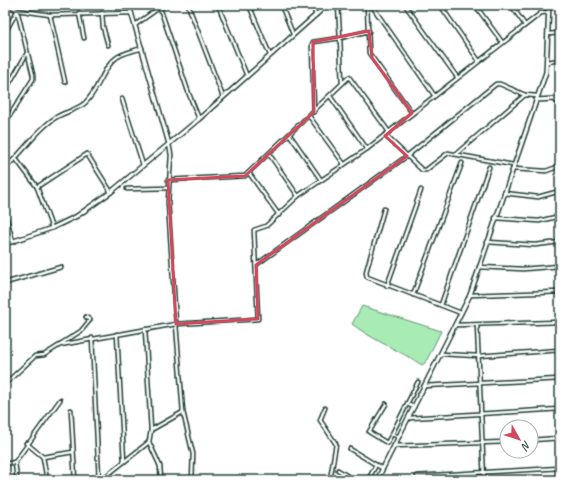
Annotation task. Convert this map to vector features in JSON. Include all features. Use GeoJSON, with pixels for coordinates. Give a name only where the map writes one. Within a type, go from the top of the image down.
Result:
{"type":"FeatureCollection","features":[{"type":"Feature","properties":{"kind":"street"},"geometry":{"type":"LineString","coordinates":[[8,5],[17,10],[50,15],[80,13],[131,13]]}},
{"type":"Feature","properties":{"kind":"street"},"geometry":{"type":"LineString","coordinates":[[129,5],[171,155],[168,188],[176,324],[183,412],[193,454],[192,480]]}},
{"type":"Feature","properties":{"kind":"street"},"geometry":{"type":"LineString","coordinates":[[135,25],[164,5]]}},
{"type":"Feature","properties":{"kind":"street"},"geometry":{"type":"LineString","coordinates":[[188,5],[223,97]]}},
{"type":"Feature","properties":{"kind":"street"},"geometry":{"type":"LineString","coordinates":[[218,5],[247,76]]}},
{"type":"Feature","properties":{"kind":"street"},"geometry":{"type":"LineString","coordinates":[[249,5],[270,55]]}},
{"type":"Feature","properties":{"kind":"street"},"geometry":{"type":"LineString","coordinates":[[281,5],[293,34]]}},
{"type":"Feature","properties":{"kind":"street"},"geometry":{"type":"LineString","coordinates":[[312,5],[316,15]]}},
{"type":"Feature","properties":{"kind":"street"},"geometry":{"type":"LineString","coordinates":[[5,244],[52,228],[78,216],[111,192],[169,144],[327,5]]}},
{"type":"Feature","properties":{"kind":"street"},"geometry":{"type":"LineString","coordinates":[[338,5],[342,84]]}},
{"type":"Feature","properties":{"kind":"street"},"geometry":{"type":"LineString","coordinates":[[367,5],[369,53],[412,113]]}},
{"type":"Feature","properties":{"kind":"street"},"geometry":{"type":"LineString","coordinates":[[405,5],[457,78]]}},
{"type":"Feature","properties":{"kind":"street"},"geometry":{"type":"LineString","coordinates":[[440,5],[479,60]]}},
{"type":"Feature","properties":{"kind":"street"},"geometry":{"type":"LineString","coordinates":[[475,5],[502,42]]}},
{"type":"Feature","properties":{"kind":"street"},"geometry":{"type":"LineString","coordinates":[[511,5],[525,25]]}},
{"type":"Feature","properties":{"kind":"street"},"geometry":{"type":"LineString","coordinates":[[377,480],[470,295],[546,72],[549,5]]}},
{"type":"Feature","properties":{"kind":"street"},"geometry":{"type":"LineString","coordinates":[[372,6],[434,95]]}},
{"type":"Feature","properties":{"kind":"street"},"geometry":{"type":"LineString","coordinates":[[160,8],[189,94],[199,118]]}},
{"type":"Feature","properties":{"kind":"street"},"geometry":{"type":"LineString","coordinates":[[5,33],[17,10]]}},
{"type":"Feature","properties":{"kind":"street"},"geometry":{"type":"LineString","coordinates":[[5,123],[33,79],[17,10]]}},
{"type":"Feature","properties":{"kind":"street"},"geometry":{"type":"LineString","coordinates":[[60,345],[176,324],[258,319],[253,232],[266,226],[298,196],[367,149],[502,42],[541,13],[548,12]]}},
{"type":"Feature","properties":{"kind":"street"},"geometry":{"type":"LineString","coordinates":[[80,13],[84,38]]}},
{"type":"Feature","properties":{"kind":"street"},"geometry":{"type":"LineString","coordinates":[[102,13],[103,27],[108,45]]}},
{"type":"Feature","properties":{"kind":"street"},"geometry":{"type":"LineString","coordinates":[[50,15],[65,82]]}},
{"type":"Feature","properties":{"kind":"street"},"geometry":{"type":"LineString","coordinates":[[314,112],[312,43],[369,31]]}},
{"type":"Feature","properties":{"kind":"street"},"geometry":{"type":"LineString","coordinates":[[548,34],[560,32]]}},
{"type":"Feature","properties":{"kind":"street"},"geometry":{"type":"LineString","coordinates":[[5,168],[16,159],[28,142],[55,118],[84,103],[99,85],[109,65],[117,57],[142,48]]}},
{"type":"Feature","properties":{"kind":"street"},"geometry":{"type":"LineString","coordinates":[[8,86],[28,53]]}},
{"type":"Feature","properties":{"kind":"street"},"geometry":{"type":"LineString","coordinates":[[547,62],[560,60]]}},
{"type":"Feature","properties":{"kind":"street"},"geometry":{"type":"LineString","coordinates":[[168,180],[241,177],[249,173],[351,77],[389,132]]}},
{"type":"Feature","properties":{"kind":"street"},"geometry":{"type":"LineString","coordinates":[[256,265],[407,156],[496,84],[500,84],[525,95],[537,98],[554,99],[560,104]]}},
{"type":"Feature","properties":{"kind":"street"},"geometry":{"type":"LineString","coordinates":[[456,153],[525,95]]}},
{"type":"Feature","properties":{"kind":"street"},"geometry":{"type":"LineString","coordinates":[[330,96],[367,149]]}},
{"type":"Feature","properties":{"kind":"street"},"geometry":{"type":"LineString","coordinates":[[122,99],[143,165]]}},
{"type":"Feature","properties":{"kind":"street"},"geometry":{"type":"LineString","coordinates":[[310,116],[344,164]]}},
{"type":"Feature","properties":{"kind":"street"},"geometry":{"type":"LineString","coordinates":[[290,135],[321,180]]}},
{"type":"Feature","properties":{"kind":"street"},"geometry":{"type":"LineString","coordinates":[[385,135],[422,170],[426,170],[448,153],[456,153],[513,167],[546,170],[560,166]]}},
{"type":"Feature","properties":{"kind":"street"},"geometry":{"type":"LineString","coordinates":[[37,186],[86,154],[111,192]]}},
{"type":"Feature","properties":{"kind":"street"},"geometry":{"type":"LineString","coordinates":[[269,154],[298,196]]}},
{"type":"Feature","properties":{"kind":"street"},"geometry":{"type":"LineString","coordinates":[[16,159],[37,186],[52,228]]}},
{"type":"Feature","properties":{"kind":"street"},"geometry":{"type":"LineString","coordinates":[[414,295],[462,163]]}},
{"type":"Feature","properties":{"kind":"street"},"geometry":{"type":"LineString","coordinates":[[441,305],[489,167]]}},
{"type":"Feature","properties":{"kind":"street"},"geometry":{"type":"LineString","coordinates":[[249,173],[278,215]]}},
{"type":"Feature","properties":{"kind":"street"},"geometry":{"type":"LineString","coordinates":[[127,189],[168,188]]}},
{"type":"Feature","properties":{"kind":"street"},"geometry":{"type":"LineString","coordinates":[[387,286],[421,190]]}},
{"type":"Feature","properties":{"kind":"street"},"geometry":{"type":"LineString","coordinates":[[504,193],[538,197],[560,191]]}},
{"type":"Feature","properties":{"kind":"street"},"geometry":{"type":"LineString","coordinates":[[384,209],[366,272],[369,279],[461,313]]}},
{"type":"Feature","properties":{"kind":"street"},"geometry":{"type":"LineString","coordinates":[[5,212],[13,242]]}},
{"type":"Feature","properties":{"kind":"street"},"geometry":{"type":"LineString","coordinates":[[495,218],[539,220],[560,216]]}},
{"type":"Feature","properties":{"kind":"street"},"geometry":{"type":"LineString","coordinates":[[487,242],[535,245],[560,242]]}},
{"type":"Feature","properties":{"kind":"street"},"geometry":{"type":"LineString","coordinates":[[479,267],[524,269],[560,266]]}},
{"type":"Feature","properties":{"kind":"street"},"geometry":{"type":"LineString","coordinates":[[5,283],[61,267]]}},
{"type":"Feature","properties":{"kind":"street"},"geometry":{"type":"LineString","coordinates":[[470,295],[560,292]]}},
{"type":"Feature","properties":{"kind":"street"},"geometry":{"type":"LineString","coordinates":[[5,384],[35,356],[44,355],[81,332],[90,320],[86,317]]}},
{"type":"Feature","properties":{"kind":"street"},"geometry":{"type":"LineString","coordinates":[[456,325],[560,322]]}},
{"type":"Feature","properties":{"kind":"street"},"geometry":{"type":"LineString","coordinates":[[477,325],[484,480]]}},
{"type":"Feature","properties":{"kind":"street"},"geometry":{"type":"LineString","coordinates":[[145,329],[151,430],[149,442],[160,466],[161,480]]}},
{"type":"Feature","properties":{"kind":"street"},"geometry":{"type":"LineString","coordinates":[[117,334],[124,460]]}},
{"type":"Feature","properties":{"kind":"street"},"geometry":{"type":"LineString","coordinates":[[92,338],[100,480]]}},
{"type":"Feature","properties":{"kind":"street"},"geometry":{"type":"LineString","coordinates":[[441,354],[479,356],[560,350]]}},
{"type":"Feature","properties":{"kind":"street"},"geometry":{"type":"LineString","coordinates":[[424,386],[560,379]]}},
{"type":"Feature","properties":{"kind":"street"},"geometry":{"type":"LineString","coordinates":[[386,404],[369,432],[387,443],[418,382]]}},
{"type":"Feature","properties":{"kind":"street"},"geometry":{"type":"LineString","coordinates":[[17,480],[15,462],[26,443],[60,400]]}},
{"type":"Feature","properties":{"kind":"street"},"geometry":{"type":"LineString","coordinates":[[407,404],[414,408]]}},
{"type":"Feature","properties":{"kind":"street"},"geometry":{"type":"LineString","coordinates":[[325,408],[320,420],[336,444],[330,480]]}},
{"type":"Feature","properties":{"kind":"street"},"geometry":{"type":"LineString","coordinates":[[408,418],[560,409]]}},
{"type":"Feature","properties":{"kind":"street"},"geometry":{"type":"LineString","coordinates":[[71,410],[75,480]]}},
{"type":"Feature","properties":{"kind":"street"},"geometry":{"type":"LineString","coordinates":[[151,430],[183,412]]}},
{"type":"Feature","properties":{"kind":"street"},"geometry":{"type":"LineString","coordinates":[[392,434],[399,437]]}},
{"type":"Feature","properties":{"kind":"street"},"geometry":{"type":"LineString","coordinates":[[539,439],[560,438]]}},
{"type":"Feature","properties":{"kind":"street"},"geometry":{"type":"LineString","coordinates":[[100,480],[149,442]]}},
{"type":"Feature","properties":{"kind":"street"},"geometry":{"type":"LineString","coordinates":[[394,446],[499,442]]}},
{"type":"Feature","properties":{"kind":"street"},"geometry":{"type":"LineString","coordinates":[[26,443],[43,457],[47,480]]}},
{"type":"Feature","properties":{"kind":"street"},"geometry":{"type":"LineString","coordinates":[[350,449],[383,469]]}},
{"type":"Feature","properties":{"kind":"street"},"geometry":{"type":"LineString","coordinates":[[43,457],[73,452]]}},
{"type":"Feature","properties":{"kind":"street"},"geometry":{"type":"LineString","coordinates":[[5,464],[15,462]]}},
{"type":"Feature","properties":{"kind":"street"},"geometry":{"type":"LineString","coordinates":[[368,480],[376,465]]}},
{"type":"Feature","properties":{"kind":"street"},"geometry":{"type":"LineString","coordinates":[[417,476],[560,468]]}},
{"type":"Feature","properties":{"kind":"street"},"geometry":{"type":"LineString","coordinates":[[338,470],[354,480]]}},
{"type":"Feature","properties":{"kind":"highlighted area"},"geometry":{"type":"Polygon","coordinates":[[[369,31],[372,58],[412,113],[385,136],[407,156],[256,265],[258,319],[176,324],[168,180],[245,176],[286,139],[314,112],[313,42],[369,31]]]}},
{"type":"Feature","properties":{"kind":"green space"},"geometry":{"type":"Polygon","coordinates":[[[362,306],[441,331],[426,362],[422,365],[352,324],[362,306]]]}}]}
